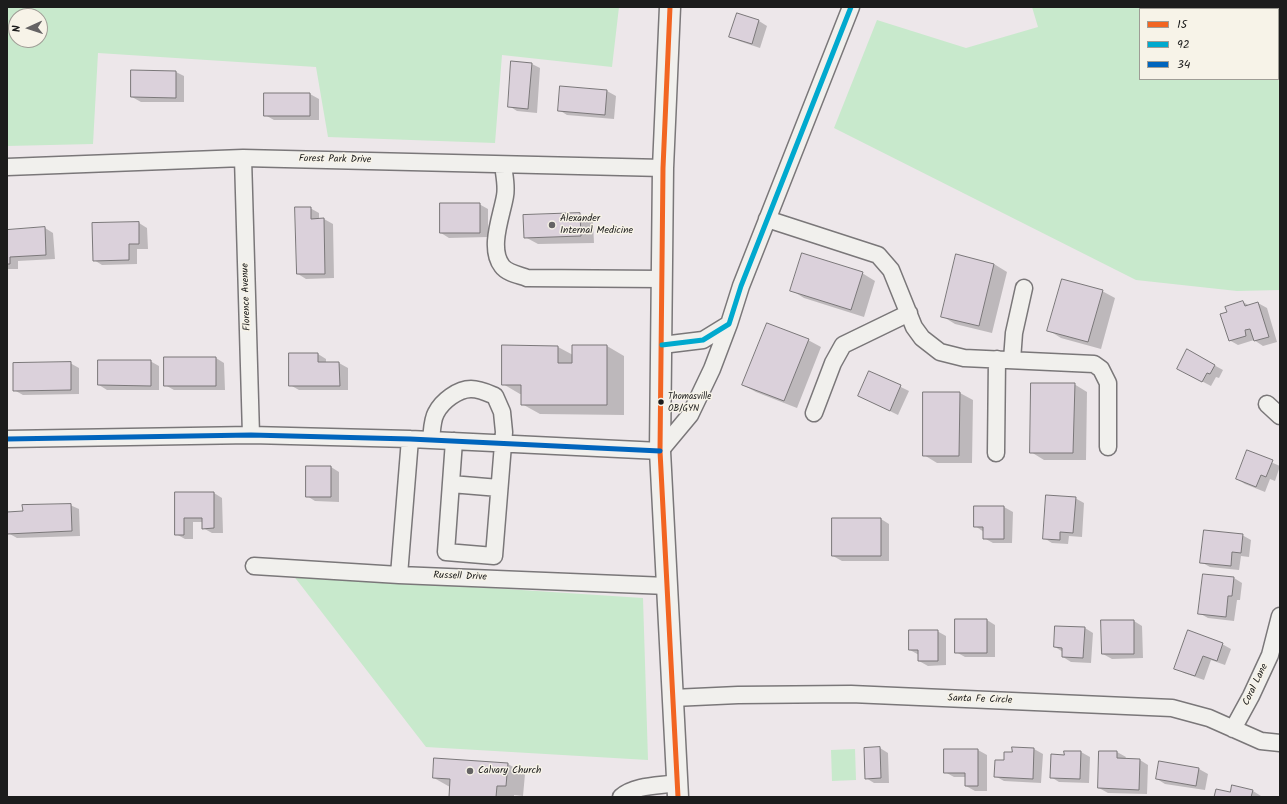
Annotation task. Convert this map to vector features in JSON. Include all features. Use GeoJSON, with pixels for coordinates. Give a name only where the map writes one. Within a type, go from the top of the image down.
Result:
{"type":"FeatureCollection","features":[{"type":"Feature","properties":{"kind":"main road"},"geometry":{"type":"LineString","coordinates":[[670,7],[663,168],[660,452],[677,790]]}},
{"type":"Feature","properties":{"kind":"street"},"geometry":{"type":"LineString","coordinates":[[7,439],[252,435],[410,439],[660,452],[690,415],[712,369],[729,324],[740,286],[850,7]]}},
{"type":"Feature","properties":{"kind":"street","name":"Forest Park Drive"},"geometry":{"type":"LineString","coordinates":[[7,167],[243,158],[663,168]]}},
{"type":"Feature","properties":{"kind":"street","name":"Florence Avenue"},"geometry":{"type":"LineString","coordinates":[[243,158],[252,435]]}},
{"type":"Feature","properties":{"kind":"street"},"geometry":{"type":"LineString","coordinates":[[503,165],[506,194],[496,236],[497,254],[502,266],[512,274],[527,278],[662,279]]}},
{"type":"Feature","properties":{"kind":"street"},"geometry":{"type":"LineString","coordinates":[[767,219],[878,255],[892,270],[914,326],[922,338],[940,352],[964,358],[1094,364],[1101,369],[1108,383],[1108,447]]}},
{"type":"Feature","properties":{"kind":"street"},"geometry":{"type":"LineString","coordinates":[[996,453],[1004,360],[1014,333],[1024,288]]}},
{"type":"Feature","properties":{"kind":"street"},"geometry":{"type":"LineString","coordinates":[[814,413],[833,363],[843,345],[909,313]]}},
{"type":"Feature","properties":{"kind":"street"},"geometry":{"type":"LineString","coordinates":[[662,345],[704,340],[729,324]]}},
{"type":"Feature","properties":{"kind":"street"},"geometry":{"type":"LineString","coordinates":[[431,440],[435,414],[444,402],[456,393],[470,389],[484,391],[495,396],[502,412],[504,432],[494,556],[446,552],[454,441]]}},
{"type":"Feature","properties":{"kind":"street"},"geometry":{"type":"LineString","coordinates":[[1267,404],[1280,416]]}},
{"type":"Feature","properties":{"kind":"street"},"geometry":{"type":"LineString","coordinates":[[399,575],[410,439]]}},
{"type":"Feature","properties":{"kind":"street"},"geometry":{"type":"LineString","coordinates":[[451,484],[500,488]]}},
{"type":"Feature","properties":{"kind":"street","name":"Russell Drive"},"geometry":{"type":"LineString","coordinates":[[254,566],[399,575],[667,586]]}},
{"type":"Feature","properties":{"kind":"street","name":"Coral Lane"},"geometry":{"type":"LineString","coordinates":[[1233,729],[1251,696],[1270,655],[1280,616]]}},
{"type":"Feature","properties":{"kind":"street","name":"Santa Fe Circle"},"geometry":{"type":"LineString","coordinates":[[673,698],[738,695],[851,694],[1172,708],[1209,718],[1261,741],[1280,744]]}},
{"type":"Feature","properties":{"kind":"street"},"geometry":{"type":"LineString","coordinates":[[621,797],[627,792],[645,787],[677,790]]}},
{"type":"Feature","properties":{"kind":"green space"},"geometry":{"type":"Polygon","coordinates":[[[7,7],[619,7],[612,67],[502,55],[495,143],[328,137],[316,67],[98,53],[93,144],[7,146],[7,7]]]}},
{"type":"Feature","properties":{"kind":"green space"},"geometry":{"type":"Polygon","coordinates":[[[1032,7],[1280,7],[1280,290],[1237,291],[1136,280],[834,128],[877,20],[966,48],[1038,27],[1032,7]]]}},
{"type":"Feature","properties":{"kind":"green space"},"geometry":{"type":"Polygon","coordinates":[[[293,575],[643,598],[648,760],[426,747],[293,575]]]}},
{"type":"Feature","properties":{"kind":"green space"},"geometry":{"type":"Polygon","coordinates":[[[855,749],[856,780],[832,781],[831,750],[855,749]]]}},
{"type":"Feature","properties":{"kind":"building"},"geometry":{"type":"Polygon","coordinates":[[[737,13],[759,20],[752,44],[729,37],[737,13]]]}},
{"type":"Feature","properties":{"kind":"building"},"geometry":{"type":"Polygon","coordinates":[[[511,61],[532,63],[528,109],[508,107],[511,61]]]}},
{"type":"Feature","properties":{"kind":"building"},"geometry":{"type":"Polygon","coordinates":[[[131,70],[176,71],[176,98],[131,97],[131,70]]]}},
{"type":"Feature","properties":{"kind":"building"},"geometry":{"type":"Polygon","coordinates":[[[560,86],[607,90],[605,115],[558,111],[560,86]]]}},
{"type":"Feature","properties":{"kind":"building"},"geometry":{"type":"Polygon","coordinates":[[[264,93],[310,93],[310,116],[264,116],[264,93]]]}},
{"type":"Feature","properties":{"kind":"building"},"geometry":{"type":"Polygon","coordinates":[[[440,203],[480,203],[480,233],[440,233],[440,203]]]}},
{"type":"Feature","properties":{"kind":"building"},"geometry":{"type":"Polygon","coordinates":[[[295,207],[311,207],[311,219],[324,218],[325,274],[297,274],[295,207]]]}},
{"type":"Feature","properties":{"kind":"building","name":"Alexander Internal Medicine"},"geometry":{"type":"Polygon","coordinates":[[[580,213],[581,236],[524,238],[523,215],[580,213]]]}},
{"type":"Feature","properties":{"kind":"building"},"geometry":{"type":"Polygon","coordinates":[[[139,222],[139,244],[129,244],[129,260],[93,261],[92,223],[139,222]]]}},
{"type":"Feature","properties":{"kind":"building"},"geometry":{"type":"Polygon","coordinates":[[[45,227],[46,255],[10,257],[10,264],[7,264],[7,230],[45,227]]]}},
{"type":"Feature","properties":{"kind":"building"},"geometry":{"type":"Polygon","coordinates":[[[802,253],[863,272],[851,310],[790,291],[802,253]]]}},
{"type":"Feature","properties":{"kind":"building"},"geometry":{"type":"Polygon","coordinates":[[[956,254],[994,264],[979,326],[941,317],[956,254]]]}},
{"type":"Feature","properties":{"kind":"building"},"geometry":{"type":"Polygon","coordinates":[[[1062,279],[1103,290],[1088,342],[1047,331],[1062,279]]]}},
{"type":"Feature","properties":{"kind":"building"},"geometry":{"type":"Polygon","coordinates":[[[1243,301],[1245,306],[1258,302],[1269,337],[1254,341],[1250,329],[1245,330],[1246,336],[1229,341],[1220,314],[1227,312],[1225,307],[1243,301]]]}},
{"type":"Feature","properties":{"kind":"building"},"geometry":{"type":"Polygon","coordinates":[[[767,323],[809,339],[784,401],[742,385],[767,323]]]}},
{"type":"Feature","properties":{"kind":"building"},"geometry":{"type":"Polygon","coordinates":[[[502,345],[558,346],[558,363],[572,363],[572,345],[607,345],[607,405],[521,405],[521,385],[502,385],[502,345]]]}},
{"type":"Feature","properties":{"kind":"building"},"geometry":{"type":"Polygon","coordinates":[[[1187,349],[1215,365],[1210,374],[1207,373],[1202,382],[1177,369],[1187,349]]]}},
{"type":"Feature","properties":{"kind":"building"},"geometry":{"type":"Polygon","coordinates":[[[289,353],[318,353],[318,362],[339,362],[340,386],[289,386],[289,353]]]}},
{"type":"Feature","properties":{"kind":"building"},"geometry":{"type":"Polygon","coordinates":[[[164,357],[216,357],[216,386],[164,386],[164,357]]]}},
{"type":"Feature","properties":{"kind":"building"},"geometry":{"type":"Polygon","coordinates":[[[98,360],[151,360],[151,386],[98,385],[98,360]]]}},
{"type":"Feature","properties":{"kind":"building"},"geometry":{"type":"Polygon","coordinates":[[[71,362],[71,390],[13,391],[13,363],[71,362]]]}},
{"type":"Feature","properties":{"kind":"building"},"geometry":{"type":"Polygon","coordinates":[[[869,371],[901,385],[890,411],[858,396],[869,371]]]}},
{"type":"Feature","properties":{"kind":"building"},"geometry":{"type":"Polygon","coordinates":[[[1031,383],[1075,383],[1073,453],[1030,453],[1031,383]]]}},
{"type":"Feature","properties":{"kind":"building"},"geometry":{"type":"Polygon","coordinates":[[[923,392],[960,392],[959,456],[923,456],[923,392]]]}},
{"type":"Feature","properties":{"kind":"building"},"geometry":{"type":"Polygon","coordinates":[[[1247,450],[1273,460],[1266,477],[1261,475],[1256,487],[1236,479],[1247,450]]]}},
{"type":"Feature","properties":{"kind":"building"},"geometry":{"type":"Polygon","coordinates":[[[306,466],[331,466],[331,497],[306,497],[306,466]]]}},
{"type":"Feature","properties":{"kind":"building"},"geometry":{"type":"Polygon","coordinates":[[[175,492],[214,492],[214,528],[202,529],[202,518],[184,518],[184,535],[175,535],[175,492]]]}},
{"type":"Feature","properties":{"kind":"building"},"geometry":{"type":"Polygon","coordinates":[[[1046,495],[1076,497],[1073,533],[1060,532],[1060,540],[1043,539],[1046,495]]]}},
{"type":"Feature","properties":{"kind":"building"},"geometry":{"type":"Polygon","coordinates":[[[71,504],[72,531],[7,534],[7,512],[23,511],[22,505],[71,504]]]}},
{"type":"Feature","properties":{"kind":"building"},"geometry":{"type":"Polygon","coordinates":[[[974,506],[1004,506],[1004,539],[983,539],[983,527],[974,527],[974,506]]]}},
{"type":"Feature","properties":{"kind":"building"},"geometry":{"type":"Polygon","coordinates":[[[832,518],[881,518],[881,556],[832,556],[832,518]]]}},
{"type":"Feature","properties":{"kind":"building"},"geometry":{"type":"Polygon","coordinates":[[[1204,530],[1243,534],[1241,553],[1232,552],[1231,566],[1200,563],[1204,530]]]}},
{"type":"Feature","properties":{"kind":"building"},"geometry":{"type":"Polygon","coordinates":[[[1203,574],[1234,577],[1232,596],[1228,596],[1226,617],[1198,614],[1203,574]]]}},
{"type":"Feature","properties":{"kind":"building"},"geometry":{"type":"Polygon","coordinates":[[[955,619],[987,619],[987,653],[955,653],[955,619]]]}},
{"type":"Feature","properties":{"kind":"building"},"geometry":{"type":"Polygon","coordinates":[[[1101,620],[1134,620],[1134,654],[1102,654],[1101,620]]]}},
{"type":"Feature","properties":{"kind":"building"},"geometry":{"type":"Polygon","coordinates":[[[1055,626],[1085,627],[1083,658],[1062,657],[1062,648],[1054,647],[1055,626]]]}},
{"type":"Feature","properties":{"kind":"building"},"geometry":{"type":"Polygon","coordinates":[[[909,630],[938,630],[938,661],[918,661],[918,650],[909,650],[909,630]]]}},
{"type":"Feature","properties":{"kind":"building"},"geometry":{"type":"Polygon","coordinates":[[[1188,630],[1223,643],[1217,661],[1203,656],[1195,676],[1174,669],[1188,630]]]}},
{"type":"Feature","properties":{"kind":"building"},"geometry":{"type":"Polygon","coordinates":[[[880,747],[881,778],[865,779],[864,748],[880,747]]]}},
{"type":"Feature","properties":{"kind":"building"},"geometry":{"type":"Polygon","coordinates":[[[1012,747],[1034,748],[1033,779],[994,777],[995,760],[1004,760],[1004,752],[1012,752],[1012,747]]]}},
{"type":"Feature","properties":{"kind":"building"},"geometry":{"type":"Polygon","coordinates":[[[944,749],[978,749],[978,786],[965,786],[965,773],[944,773],[944,749]]]}},
{"type":"Feature","properties":{"kind":"building"},"geometry":{"type":"Polygon","coordinates":[[[1064,751],[1081,751],[1080,779],[1050,778],[1051,754],[1064,755],[1064,751]]]}},
{"type":"Feature","properties":{"kind":"building"},"geometry":{"type":"Polygon","coordinates":[[[1099,751],[1117,751],[1117,758],[1140,759],[1139,790],[1098,788],[1099,751]]]}},
{"type":"Feature","properties":{"kind":"building","name":"Calvary Church"},"geometry":{"type":"Polygon","coordinates":[[[434,758],[508,763],[506,786],[497,786],[496,797],[449,797],[450,779],[433,778],[434,758]]]}},
{"type":"Feature","properties":{"kind":"building"},"geometry":{"type":"Polygon","coordinates":[[[1159,761],[1199,768],[1196,786],[1156,779],[1159,761]]]}},
{"type":"Feature","properties":{"kind":"building"},"geometry":{"type":"Polygon","coordinates":[[[1232,785],[1253,790],[1251,797],[1214,797],[1216,789],[1230,792],[1232,785]]]}},
{"type":"Feature","properties":{"kind":"transit line","name":"15"},"geometry":{"type":"LineString","coordinates":[[670,7],[663,168],[660,451],[678,797]]}},
{"type":"Feature","properties":{"kind":"transit line","name":"92"},"geometry":{"type":"LineString","coordinates":[[662,345],[703,340],[729,324],[741,286],[851,7]]}},
{"type":"Feature","properties":{"kind":"transit line","name":"34"},"geometry":{"type":"LineString","coordinates":[[7,439],[251,435],[410,439],[660,451]]}},
{"type":"Feature","properties":{"kind":"place","name":"Alexander Internal Medicine"},"geometry":{"type":"Point","coordinates":[552,225]}},
{"type":"Feature","properties":{"kind":"place","name":"Thomasville OB/GYN"},"geometry":{"type":"Point","coordinates":[661,402]}},
{"type":"Feature","properties":{"kind":"place","name":"Calvary Church"},"geometry":{"type":"Point","coordinates":[470,771]}}]}
